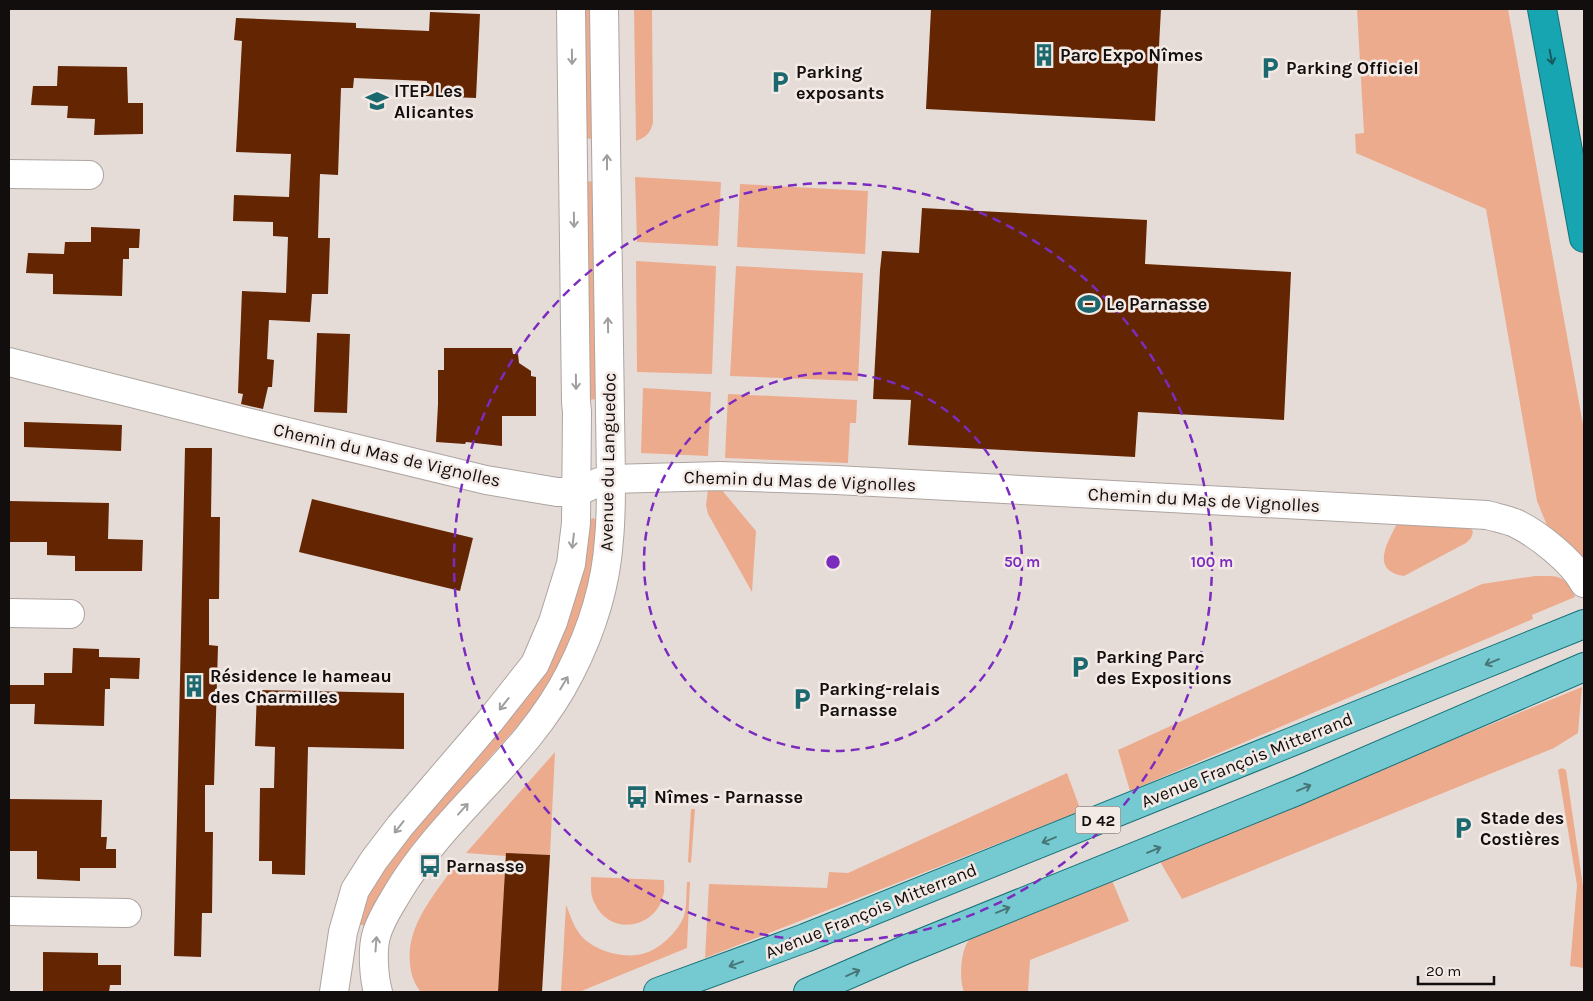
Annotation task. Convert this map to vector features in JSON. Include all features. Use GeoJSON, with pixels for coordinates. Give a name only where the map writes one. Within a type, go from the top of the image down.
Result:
{"type":"FeatureCollection","features":[{"type":"Feature","properties":{"kind":"highway"},"geometry":{"type":"LineString","coordinates":[[1542,9],[1584,238]]}},
{"type":"Feature","properties":{"kind":"main road","name":"Avenue François Mitterrand"},"geometry":{"type":"LineString","coordinates":[[658,992],[805,938],[1584,624]]}},
{"type":"Feature","properties":{"kind":"main road"},"geometry":{"type":"LineString","coordinates":[[808,992],[916,945],[1297,792],[1584,668]]}},
{"type":"Feature","properties":{"kind":"street","name":"Avenue du Languedoc"},"geometry":{"type":"LineString","coordinates":[[334,992],[343,932],[355,890],[374,860],[400,826],[484,728],[535,664],[552,622],[571,564],[577,492],[571,9]]}},
{"type":"Feature","properties":{"kind":"street","name":"Avenue du Languedoc"},"geometry":{"type":"LineString","coordinates":[[378,992],[374,970],[376,937],[383,919],[428,848],[523,743],[551,706],[570,673],[589,629],[599,598],[609,540],[611,479],[604,9]]}},
{"type":"Feature","properties":{"kind":"street"},"geometry":{"type":"LineString","coordinates":[[9,174],[89,175]]}},
{"type":"Feature","properties":{"kind":"street","name":"Chemin du Mas de Vignolles"},"geometry":{"type":"LineString","coordinates":[[9,362],[250,424],[486,480],[557,492],[577,492],[611,479],[720,476],[851,481],[1487,516],[1516,524],[1546,544],[1579,573],[1584,583]]}},
{"type":"Feature","properties":{"kind":"street"},"geometry":{"type":"LineString","coordinates":[[9,613],[70,614]]}},
{"type":"Feature","properties":{"kind":"street"},"geometry":{"type":"LineString","coordinates":[[9,911],[127,913]]}},
{"type":"Feature","properties":{"kind":"shaded area"},"geometry":{"type":"Polygon","coordinates":[[[580,9],[592,9],[592,137],[590,139],[584,138],[580,9]]]}},
{"type":"Feature","properties":{"kind":"shaded area"},"geometry":{"type":"Polygon","coordinates":[[[634,9],[652,9],[653,122],[648,134],[636,141],[634,9]]]}},
{"type":"Feature","properties":{"kind":"shaded area"},"geometry":{"type":"Polygon","coordinates":[[[1357,9],[1508,9],[1584,430],[1584,565],[1548,528],[1537,501],[1486,209],[1356,153],[1355,134],[1364,133],[1357,9]]]}},
{"type":"Feature","properties":{"kind":"shaded area"},"geometry":{"type":"Polygon","coordinates":[[[635,177],[721,182],[718,246],[637,242],[635,177]]]}},
{"type":"Feature","properties":{"kind":"shaded area"},"geometry":{"type":"Polygon","coordinates":[[[584,182],[593,182],[598,399],[586,400],[584,182]]]}},
{"type":"Feature","properties":{"kind":"shaded area"},"geometry":{"type":"Polygon","coordinates":[[[740,184],[868,191],[865,254],[737,247],[740,184]]]}},
{"type":"Feature","properties":{"kind":"shaded area"},"geometry":{"type":"Polygon","coordinates":[[[636,261],[716,266],[712,374],[637,372],[636,261]]]}},
{"type":"Feature","properties":{"kind":"shaded area"},"geometry":{"type":"Polygon","coordinates":[[[736,266],[863,273],[858,381],[730,376],[736,266]]]}},
{"type":"Feature","properties":{"kind":"shaded area"},"geometry":{"type":"Polygon","coordinates":[[[643,388],[711,392],[708,456],[641,453],[643,388]]]}},
{"type":"Feature","properties":{"kind":"shaded area"},"geometry":{"type":"Polygon","coordinates":[[[728,394],[857,400],[856,423],[850,423],[848,463],[725,458],[728,394]]]}},
{"type":"Feature","properties":{"kind":"shaded area"},"geometry":{"type":"Polygon","coordinates":[[[710,488],[721,489],[756,531],[752,592],[708,514],[706,505],[710,488]]]}},
{"type":"Feature","properties":{"kind":"shaded area"},"geometry":{"type":"Polygon","coordinates":[[[593,518],[599,524],[587,597],[558,671],[528,714],[411,847],[377,899],[367,926],[355,924],[359,909],[385,863],[519,704],[589,520],[593,518]]]}},
{"type":"Feature","properties":{"kind":"shaded area"},"geometry":{"type":"Polygon","coordinates":[[[1398,522],[1470,527],[1473,532],[1471,538],[1466,543],[1404,576],[1393,573],[1384,562],[1386,546],[1398,522]]]}},
{"type":"Feature","properties":{"kind":"shaded area"},"geometry":{"type":"Polygon","coordinates":[[[1535,576],[1550,576],[1564,580],[1575,597],[1532,615],[1533,619],[1130,791],[1118,750],[1482,584],[1535,576]]]}},
{"type":"Feature","properties":{"kind":"shaded area"},"geometry":{"type":"Polygon","coordinates":[[[1582,687],[1578,733],[1554,748],[1182,899],[1159,860],[1582,687]]]}},
{"type":"Feature","properties":{"kind":"shaded area"},"geometry":{"type":"Polygon","coordinates":[[[555,752],[550,855],[506,853],[506,856],[466,853],[555,752]]]}},
{"type":"Feature","properties":{"kind":"shaded area"},"geometry":{"type":"Polygon","coordinates":[[[1562,768],[1566,770],[1584,893],[1584,968],[1570,966],[1577,885],[1558,770],[1562,768]]]}},
{"type":"Feature","properties":{"kind":"shaded area"},"geometry":{"type":"Polygon","coordinates":[[[1067,773],[1081,811],[705,958],[709,884],[827,888],[829,872],[848,873],[1067,773]]]}},
{"type":"Feature","properties":{"kind":"shaded area"},"geometry":{"type":"Polygon","coordinates":[[[691,809],[695,809],[691,863],[688,862],[691,809]]]}},
{"type":"Feature","properties":{"kind":"shaded area"},"geometry":{"type":"Polygon","coordinates":[[[452,869],[505,871],[498,992],[421,992],[413,979],[410,950],[416,925],[429,902],[452,869]]]}},
{"type":"Feature","properties":{"kind":"shaded area"},"geometry":{"type":"Polygon","coordinates":[[[591,877],[664,880],[664,894],[651,916],[632,924],[621,924],[611,921],[602,914],[593,901],[591,877]]]}},
{"type":"Feature","properties":{"kind":"shaded area"},"geometry":{"type":"Polygon","coordinates":[[[1111,878],[1129,921],[1030,960],[1028,992],[964,992],[961,980],[961,965],[964,950],[970,939],[1111,878]]]}},
{"type":"Feature","properties":{"kind":"shaded area"},"geometry":{"type":"Polygon","coordinates":[[[687,882],[690,882],[687,948],[579,992],[561,992],[566,905],[577,930],[591,944],[616,954],[642,954],[655,949],[667,940],[681,922],[686,908],[687,882]]]}},
{"type":"Feature","properties":{"kind":"building","name":"Parc Expo Nîmes"},"geometry":{"type":"Polygon","coordinates":[[[931,9],[1161,9],[1155,121],[926,109],[931,9]]]}},
{"type":"Feature","properties":{"kind":"building"},"geometry":{"type":"Polygon","coordinates":[[[430,12],[480,14],[476,98],[426,96],[427,81],[354,78],[353,88],[341,88],[338,175],[320,174],[318,238],[330,238],[328,294],[312,294],[310,322],[269,320],[267,359],[274,360],[272,387],[268,387],[263,409],[241,404],[243,394],[238,393],[242,291],[286,293],[288,237],[273,236],[273,222],[233,221],[234,195],[289,197],[291,154],[236,152],[242,41],[234,40],[236,18],[356,23],[356,28],[429,31],[430,12]]]}},
{"type":"Feature","properties":{"kind":"building"},"geometry":{"type":"Polygon","coordinates":[[[58,66],[127,67],[128,103],[143,103],[143,134],[94,135],[95,119],[67,118],[68,106],[31,105],[33,86],[57,86],[58,66]]]}},
{"type":"Feature","properties":{"kind":"building","name":"Le Parnasse"},"geometry":{"type":"Polygon","coordinates":[[[922,208],[1147,220],[1145,264],[1291,272],[1284,420],[1138,412],[1135,457],[908,445],[911,400],[873,399],[880,270],[882,251],[919,253],[922,208]]]}},
{"type":"Feature","properties":{"kind":"building"},"geometry":{"type":"Polygon","coordinates":[[[91,227],[140,229],[139,248],[129,248],[129,259],[123,259],[122,296],[53,294],[53,274],[26,273],[28,253],[64,254],[65,242],[91,242],[91,227]]]}},
{"type":"Feature","properties":{"kind":"building"},"geometry":{"type":"Polygon","coordinates":[[[317,333],[350,334],[347,413],[314,412],[317,333]]]}},
{"type":"Feature","properties":{"kind":"building"},"geometry":{"type":"Polygon","coordinates":[[[444,348],[512,348],[513,354],[518,354],[519,363],[531,371],[531,376],[536,377],[536,416],[502,416],[502,446],[466,442],[465,444],[436,442],[438,370],[444,370],[444,348]]]}},
{"type":"Feature","properties":{"kind":"building"},"geometry":{"type":"Polygon","coordinates":[[[24,422],[122,425],[121,451],[24,447],[24,422]]]}},
{"type":"Feature","properties":{"kind":"building","name":"Résidence le hameau des Charmilles"},"geometry":{"type":"Polygon","coordinates":[[[185,448],[212,448],[211,517],[220,517],[219,599],[209,599],[209,645],[218,646],[214,785],[205,785],[205,832],[213,832],[212,913],[202,913],[201,957],[174,956],[185,448]]]}},
{"type":"Feature","properties":{"kind":"building"},"geometry":{"type":"Polygon","coordinates":[[[312,499],[473,538],[460,591],[299,552],[312,499]]]}},
{"type":"Feature","properties":{"kind":"building"},"geometry":{"type":"Polygon","coordinates":[[[9,501],[109,503],[108,539],[143,540],[142,571],[75,571],[75,556],[47,555],[47,542],[9,542],[9,501]]]}},
{"type":"Feature","properties":{"kind":"building"},"geometry":{"type":"Polygon","coordinates":[[[73,648],[99,649],[99,657],[140,658],[139,679],[110,678],[110,689],[105,689],[104,726],[34,724],[35,704],[9,704],[9,685],[44,685],[44,673],[72,673],[73,648]]]}},
{"type":"Feature","properties":{"kind":"building"},"geometry":{"type":"Polygon","coordinates":[[[257,690],[404,693],[404,749],[308,747],[305,875],[272,874],[272,861],[259,861],[260,788],[274,788],[275,747],[255,746],[257,690]]]}},
{"type":"Feature","properties":{"kind":"building"},"geometry":{"type":"Polygon","coordinates":[[[9,799],[102,800],[101,837],[107,837],[106,849],[116,849],[116,868],[80,868],[80,881],[37,879],[37,851],[9,851],[9,799]]]}},
{"type":"Feature","properties":{"kind":"building"},"geometry":{"type":"Polygon","coordinates":[[[506,853],[550,855],[542,992],[498,992],[506,853]]]}},
{"type":"Feature","properties":{"kind":"building"},"geometry":{"type":"Polygon","coordinates":[[[43,952],[98,953],[98,965],[121,965],[121,985],[110,985],[109,992],[43,992],[43,952]]]}},
{"type":"Feature","properties":{"kind":"place","name":"Parc Expo Nîmes"},"geometry":{"type":"Point","coordinates":[1044,55]}},
{"type":"Feature","properties":{"kind":"place","name":"Parking Officiel"},"geometry":{"type":"Point","coordinates":[1270,68]}},
{"type":"Feature","properties":{"kind":"place","name":"Parking exposants"},"geometry":{"type":"Point","coordinates":[780,82]}},
{"type":"Feature","properties":{"kind":"place","name":"ITEP Les Alicantes"},"geometry":{"type":"Point","coordinates":[377,101]}},
{"type":"Feature","properties":{"kind":"place","name":"Le Parnasse"},"geometry":{"type":"Point","coordinates":[1089,304]}},
{"type":"Feature","properties":{"kind":"place","name":"Parking Parc des Expositions"},"geometry":{"type":"Point","coordinates":[1080,667]}},
{"type":"Feature","properties":{"kind":"place","name":"Résidence le hameau des Charmilles"},"geometry":{"type":"Point","coordinates":[194,686]}},
{"type":"Feature","properties":{"kind":"place","name":"Parking-relais Parnasse"},"geometry":{"type":"Point","coordinates":[802,699]}},
{"type":"Feature","properties":{"kind":"place","name":"Nîmes - Parnasse"},"geometry":{"type":"Point","coordinates":[637,797]}},
{"type":"Feature","properties":{"kind":"place","name":"Stade des Costières"},"geometry":{"type":"Point","coordinates":[1463,828]}},
{"type":"Feature","properties":{"kind":"place","name":"Parnasse"},"geometry":{"type":"Point","coordinates":[430,866]}}]}
